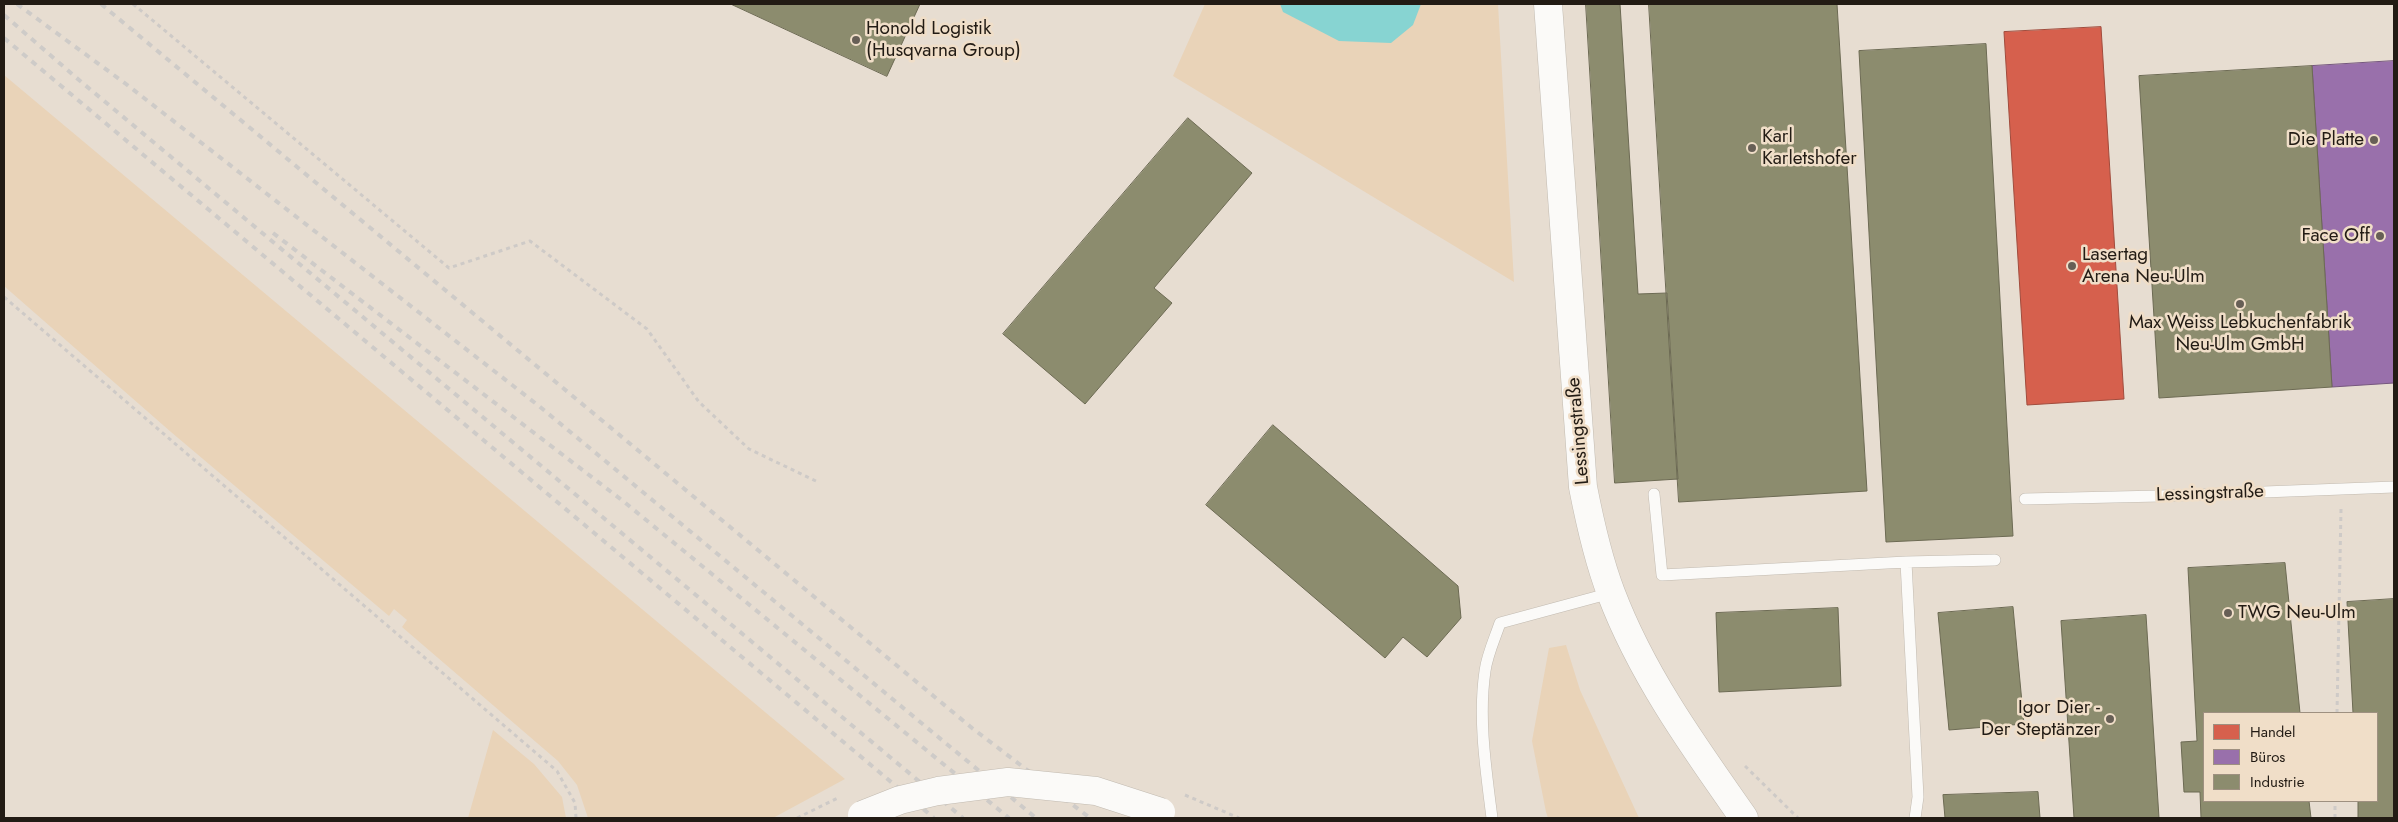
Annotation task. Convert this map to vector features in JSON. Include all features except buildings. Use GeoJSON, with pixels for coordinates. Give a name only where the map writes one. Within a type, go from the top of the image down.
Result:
{"type":"FeatureCollection","features":[{"type":"Feature","properties":{"kind":"street","name":"Lessingstraße"},"geometry":{"type":"LineString","coordinates":[[1548,4],[1583,487],[1595,543],[1611,593],[1648,672],[1687,736],[1744,818]]}},
{"type":"Feature","properties":{"kind":"street"},"geometry":{"type":"LineString","coordinates":[[853,809],[938,791],[1008,782],[1096,791],[1172,808]]}},
{"type":"Feature","properties":{"kind":"lane","name":"Lessingstraße"},"geometry":{"type":"LineString","coordinates":[[2025,499],[2394,487]]}},
{"type":"Feature","properties":{"kind":"lane"},"geometry":{"type":"LineString","coordinates":[[1654,494],[1662,575],[1906,562],[1995,560]]}},
{"type":"Feature","properties":{"kind":"lane"},"geometry":{"type":"LineString","coordinates":[[1906,562],[1918,797],[1915,818]]}},
{"type":"Feature","properties":{"kind":"lane"},"geometry":{"type":"LineString","coordinates":[[1492,818],[1485,769],[1483,726],[1485,670],[1500,623],[1611,593]]}},
{"type":"Feature","properties":{"kind":"path"},"geometry":{"type":"LineString","coordinates":[[133,4],[449,268],[530,241],[648,330],[698,402],[749,449],[818,482]]}},
{"type":"Feature","properties":{"kind":"path"},"geometry":{"type":"LineString","coordinates":[[4,296],[557,771],[575,803],[576,818]]}},
{"type":"Feature","properties":{"kind":"path"},"geometry":{"type":"LineString","coordinates":[[2337,712],[2341,490]]}},
{"type":"Feature","properties":{"kind":"path"},"geometry":{"type":"LineString","coordinates":[[1740,762],[1798,818]]}},
{"type":"Feature","properties":{"kind":"path"},"geometry":{"type":"LineString","coordinates":[[2335,802],[2335,818]]}},
{"type":"Feature","properties":{"kind":"path"},"geometry":{"type":"LineString","coordinates":[[1172,808],[1239,818]]}},
{"type":"Feature","properties":{"kind":"path"},"geometry":{"type":"LineString","coordinates":[[797,818],[853,809]]}},
{"type":"Feature","properties":{"kind":"shaded area"},"geometry":{"type":"Polygon","coordinates":[[[1205,4],[1498,4],[1514,282],[1173,76],[1205,4]]]}},
{"type":"Feature","properties":{"kind":"shaded area"},"geometry":{"type":"Polygon","coordinates":[[[4,75],[845,779],[773,818],[588,818],[577,785],[558,761],[402,627],[407,620],[394,609],[389,616],[171,432],[4,286],[4,75]]]}},
{"type":"Feature","properties":{"kind":"shaded area"},"geometry":{"type":"Polygon","coordinates":[[[1566,645],[1580,690],[1639,818],[1548,818],[1532,741],[1549,648],[1566,645]]]}},
{"type":"Feature","properties":{"kind":"shaded area"},"geometry":{"type":"Polygon","coordinates":[[[493,730],[534,764],[562,797],[566,818],[468,818],[493,730]]]}},
{"type":"Feature","properties":{"kind":"water"},"geometry":{"type":"Polygon","coordinates":[[[1280,4],[1421,4],[1413,25],[1391,43],[1339,41],[1283,12],[1280,4]]]}},
{"type":"Feature","properties":{"kind":"railway"},"geometry":{"type":"LineString","coordinates":[[17,4],[126,84],[539,406],[1036,818]]}},
{"type":"Feature","properties":{"kind":"railway"},"geometry":{"type":"LineString","coordinates":[[101,4],[972,728],[1090,818]]}},
{"type":"Feature","properties":{"kind":"railway"},"geometry":{"type":"LineString","coordinates":[[4,15],[79,80],[963,818]]}},
{"type":"Feature","properties":{"kind":"railway"},"geometry":{"type":"LineString","coordinates":[[4,38],[934,818]]}},
{"type":"Feature","properties":{"kind":"railway"},"geometry":{"type":"LineString","coordinates":[[273,233],[623,501],[1009,818]]}},
{"type":"Feature","properties":{"kind":"place","name":"Honold Logistik (Husqvarna Group)"},"geometry":{"type":"Point","coordinates":[856,40]}},
{"type":"Feature","properties":{"kind":"place","name":"Die Platte"},"geometry":{"type":"Point","coordinates":[2374,140]}},
{"type":"Feature","properties":{"kind":"place","name":"Karl Karletshofer"},"geometry":{"type":"Point","coordinates":[1752,148]}},
{"type":"Feature","properties":{"kind":"place","name":"Face Off"},"geometry":{"type":"Point","coordinates":[2380,236]}},
{"type":"Feature","properties":{"kind":"place","name":"Lasertag Arena Neu-Ulm"},"geometry":{"type":"Point","coordinates":[2072,266]}},
{"type":"Feature","properties":{"kind":"place","name":"Max Weiss Lebkuchenfabrik Neu-Ulm GmbH"},"geometry":{"type":"Point","coordinates":[2240,304]}},
{"type":"Feature","properties":{"kind":"place","name":"TWG Neu-Ulm"},"geometry":{"type":"Point","coordinates":[2228,613]}},
{"type":"Feature","properties":{"kind":"place","name":"Igor Dier - Der Steptänzer"},"geometry":{"type":"Point","coordinates":[2110,719]}}]}
